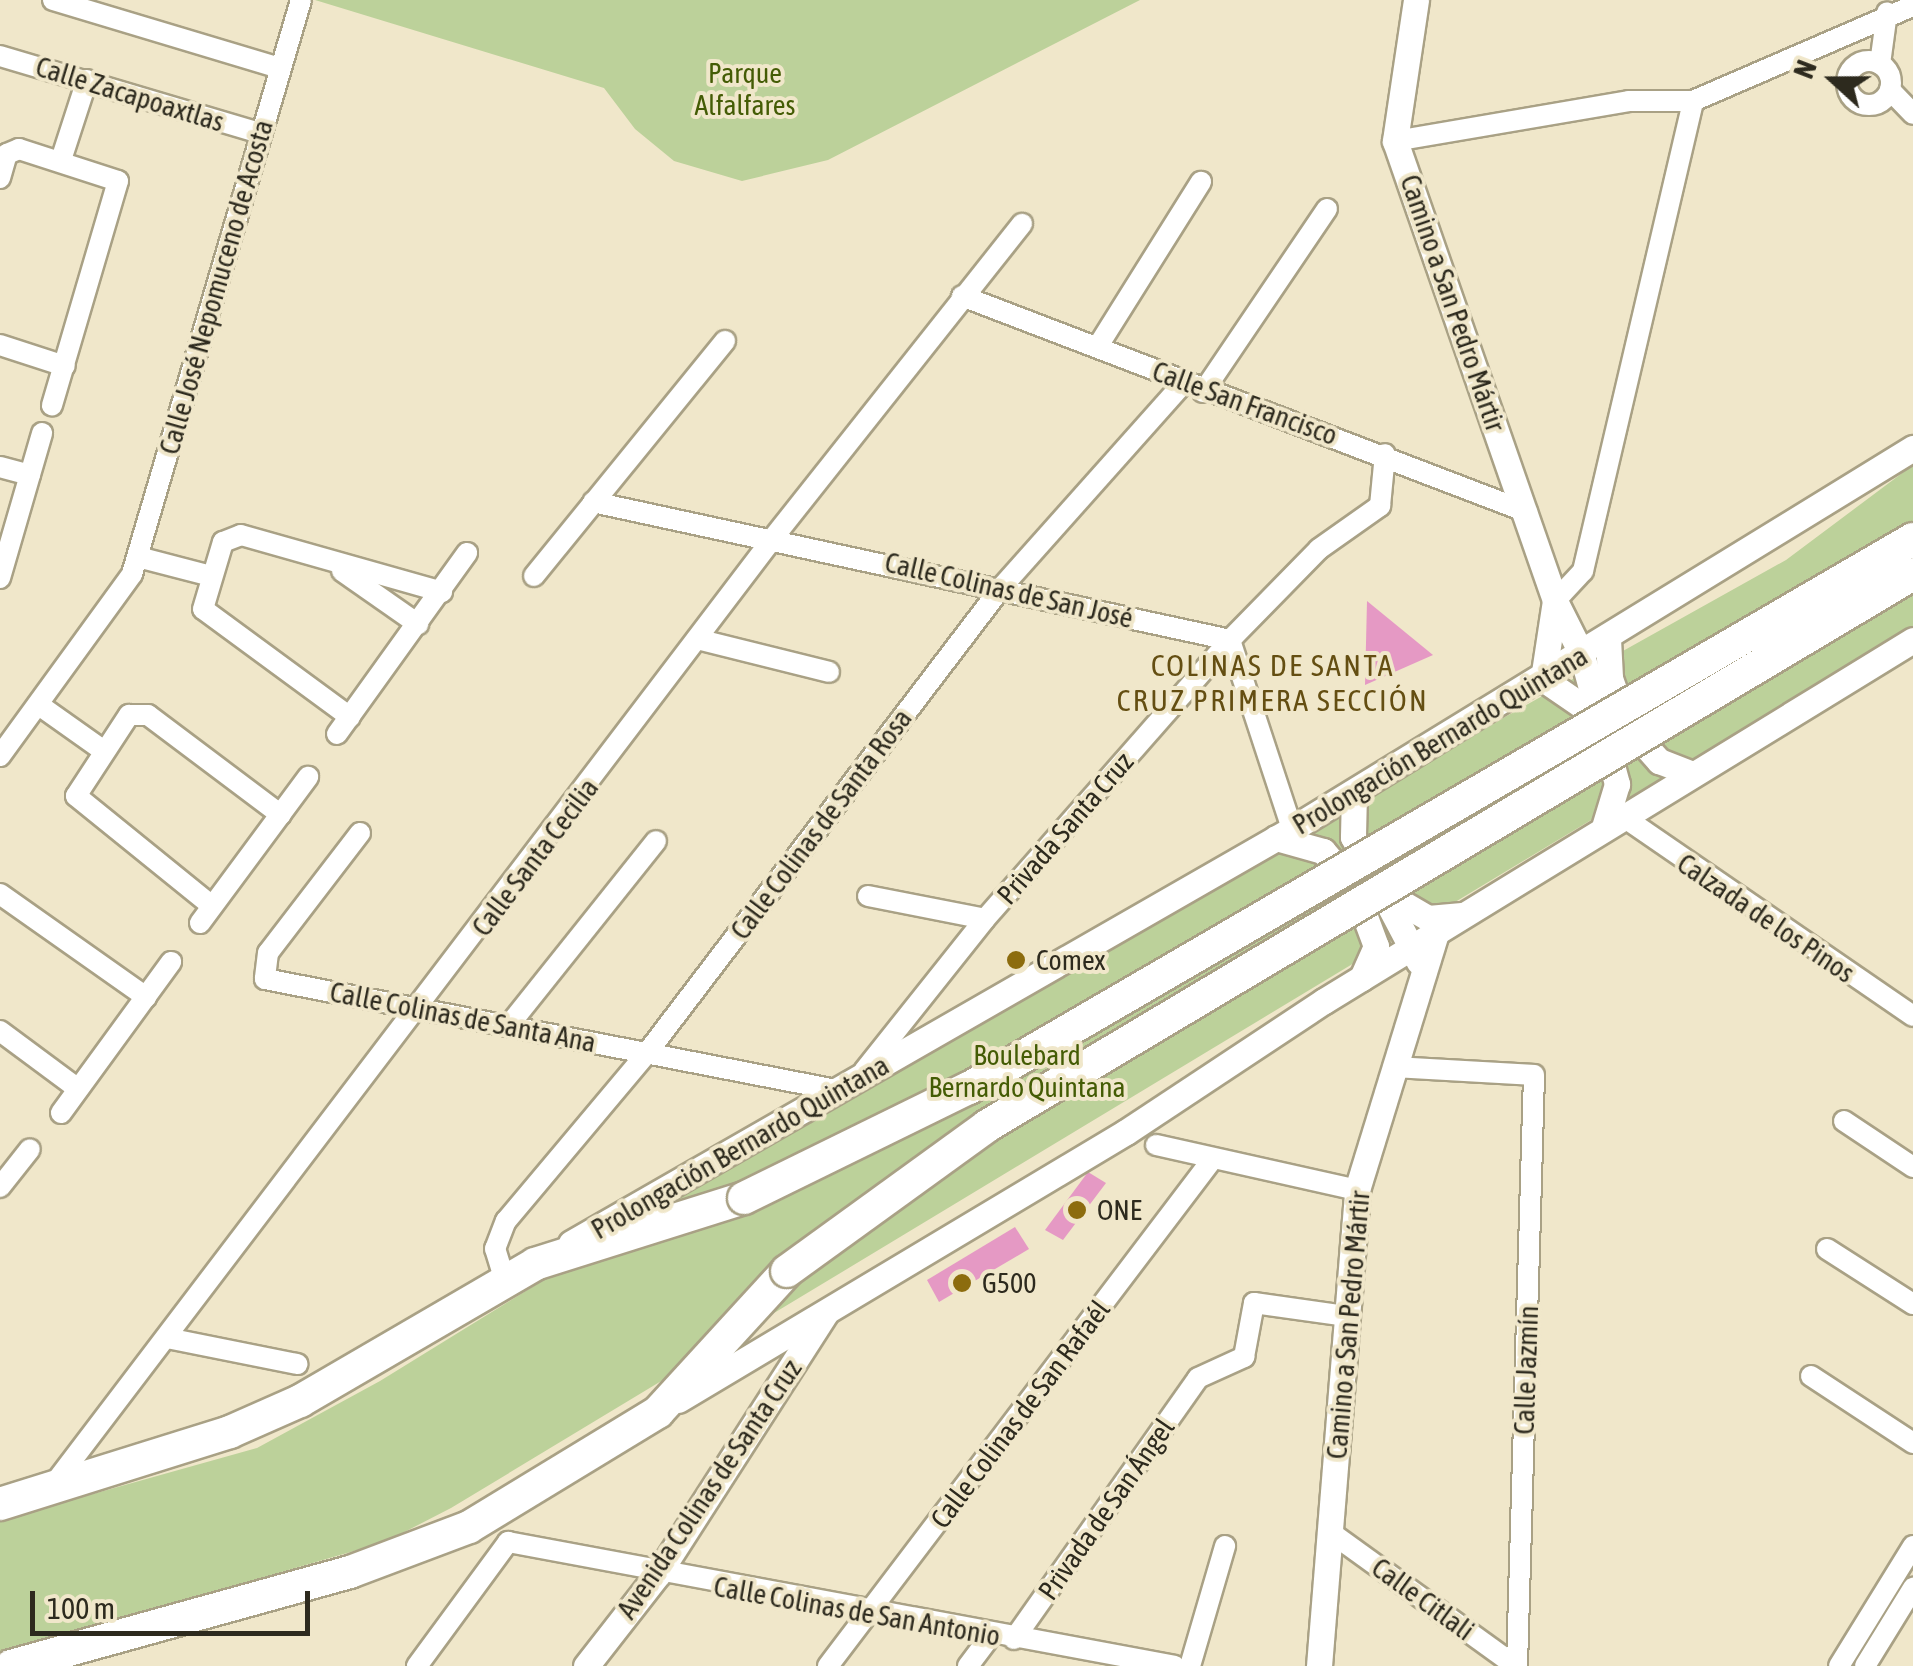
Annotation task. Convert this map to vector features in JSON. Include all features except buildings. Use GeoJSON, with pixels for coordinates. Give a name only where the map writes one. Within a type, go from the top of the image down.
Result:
{"type":"FeatureCollection","features":[{"type":"Feature","properties":{"kind":"main road"},"geometry":{"type":"LineString","coordinates":[[534,1264],[744,1198],[968,1088],[1913,539]]}},
{"type":"Feature","properties":{"kind":"main road"},"geometry":{"type":"LineString","coordinates":[[11,1666],[419,1548],[469,1527],[658,1412],[788,1271],[987,1126],[1913,574]]}},
{"type":"Feature","properties":{"kind":"main road","name":"Prolongación Bernardo Quintana"},"geometry":{"type":"LineString","coordinates":[[0,1504],[300,1401],[534,1264]]}},
{"type":"Feature","properties":{"kind":"street"},"geometry":{"type":"LineString","coordinates":[[53,0],[280,68]]}},
{"type":"Feature","properties":{"kind":"street","name":"Calle José Nepomuceno de Acosta"},"geometry":{"type":"LineString","coordinates":[[0,756],[8,730],[39,706],[135,566],[301,0]]}},
{"type":"Feature","properties":{"kind":"street","name":"Camino a San Pedro Mártir"},"geometry":{"type":"LineString","coordinates":[[1416,0],[1395,141],[1555,601],[1582,655],[1617,784],[1613,822]]}},
{"type":"Feature","properties":{"kind":"street"},"geometry":{"type":"LineString","coordinates":[[1395,141],[1630,101],[1693,101],[1887,12],[1913,6]]}},
{"type":"Feature","properties":{"kind":"street"},"geometry":{"type":"LineString","coordinates":[[1887,12],[1880,64],[1905,104]]}},
{"type":"Feature","properties":{"kind":"street"},"geometry":{"type":"LineString","coordinates":[[1853,27],[1852,70],[1846,84],[1858,103],[1905,104]]}},
{"type":"Feature","properties":{"kind":"street","name":"Calle Zacapoaxtlas"},"geometry":{"type":"LineString","coordinates":[[0,56],[260,133]]}},
{"type":"Feature","properties":{"kind":"street"},"geometry":{"type":"LineString","coordinates":[[1852,70],[1880,64]]}},
{"type":"Feature","properties":{"kind":"street"},"geometry":{"type":"LineString","coordinates":[[60,160],[87,80]]}},
{"type":"Feature","properties":{"kind":"street"},"geometry":{"type":"LineString","coordinates":[[1555,601],[1583,571],[1693,101]]}},
{"type":"Feature","properties":{"kind":"street"},"geometry":{"type":"LineString","coordinates":[[0,178],[11,149],[60,160],[118,184],[52,405]]}},
{"type":"Feature","properties":{"kind":"street"},"geometry":{"type":"LineString","coordinates":[[1098,346],[1201,182]]}},
{"type":"Feature","properties":{"kind":"street","name":"Calle Colinas de Santa Rosa"},"geometry":{"type":"LineString","coordinates":[[505,1281],[495,1249],[506,1221],[646,1053],[1001,588],[1193,388],[1327,208]]}},
{"type":"Feature","properties":{"kind":"street","name":"Calle Santa Cecilia"},"geometry":{"type":"LineString","coordinates":[[50,1490],[424,1007],[773,538],[1022,224]]}},
{"type":"Feature","properties":{"kind":"street","name":"Calle San Francisco"},"geometry":{"type":"LineString","coordinates":[[962,296],[1098,346],[1193,388],[1386,454],[1526,512]]}},
{"type":"Feature","properties":{"kind":"street"},"geometry":{"type":"LineString","coordinates":[[534,576],[725,341]]}},
{"type":"Feature","properties":{"kind":"street"},"geometry":{"type":"LineString","coordinates":[[0,345],[65,366]]}},
{"type":"Feature","properties":{"kind":"street"},"geometry":{"type":"LineString","coordinates":[[0,578],[42,433]]}},
{"type":"Feature","properties":{"kind":"street","name":"Prolongación Bernardo Quintana"},"geometry":{"type":"LineString","coordinates":[[534,1264],[1284,834],[1582,655],[1913,448]]}},
{"type":"Feature","properties":{"kind":"street","name":"Privada Santa Cruz"},"geometry":{"type":"LineString","coordinates":[[846,1085],[985,918],[1230,640],[1320,550],[1380,506],[1386,454]]}},
{"type":"Feature","properties":{"kind":"street"},"geometry":{"type":"LineString","coordinates":[[0,468],[30,475]]}},
{"type":"Feature","properties":{"kind":"street","name":"Calle Colinas de San José"},"geometry":{"type":"LineString","coordinates":[[593,502],[1230,640]]}},
{"type":"Feature","properties":{"kind":"street"},"geometry":{"type":"LineString","coordinates":[[442,592],[230,536],[211,576],[203,609],[344,726],[442,592],[466,552]]}},
{"type":"Feature","properties":{"kind":"street"},"geometry":{"type":"LineString","coordinates":[[329,562],[418,624]]}},
{"type":"Feature","properties":{"kind":"street"},"geometry":{"type":"LineString","coordinates":[[135,566],[211,576]]}},
{"type":"Feature","properties":{"kind":"street","name":"Camino a San Pedro Mártir"},"geometry":{"type":"LineString","coordinates":[[1542,678],[1555,601]]}},
{"type":"Feature","properties":{"kind":"street"},"geometry":{"type":"LineString","coordinates":[[697,639],[828,672]]}},
{"type":"Feature","properties":{"kind":"street"},"geometry":{"type":"LineString","coordinates":[[1608,639],[1610,678],[1626,724],[1658,761],[1690,774]]}},
{"type":"Feature","properties":{"kind":"street"},"geometry":{"type":"LineString","coordinates":[[1230,640],[1284,834],[1323,851],[1354,887],[1376,946],[1362,978]]}},
{"type":"Feature","properties":{"kind":"street"},"geometry":{"type":"LineString","coordinates":[[1376,887],[1428,918],[1466,915],[1913,640]]}},
{"type":"Feature","properties":{"kind":"street"},"geometry":{"type":"LineString","coordinates":[[1542,678],[1597,716]]}},
{"type":"Feature","properties":{"kind":"street"},"geometry":{"type":"LineString","coordinates":[[39,706],[104,752]]}},
{"type":"Feature","properties":{"kind":"street"},"geometry":{"type":"LineString","coordinates":[[282,815],[143,713],[130,715],[77,788],[78,803],[206,915],[282,815],[308,778]]}},
{"type":"Feature","properties":{"kind":"street"},"geometry":{"type":"LineString","coordinates":[[658,1412],[1126,1132],[1362,978],[1418,959],[1376,887],[1354,837],[1354,792]]}},
{"type":"Feature","properties":{"kind":"street","name":"Calzada de los Pinos"},"geometry":{"type":"LineString","coordinates":[[1613,822],[1913,1016]]}},
{"type":"Feature","properties":{"kind":"street","name":"Calle Colinas de Santa Ana"},"geometry":{"type":"LineString","coordinates":[[360,833],[268,953],[261,973],[646,1053],[846,1085]]}},
{"type":"Feature","properties":{"kind":"street"},"geometry":{"type":"LineString","coordinates":[[510,1024],[656,840]]}},
{"type":"Feature","properties":{"kind":"street"},"geometry":{"type":"LineString","coordinates":[[0,894],[146,997]]}},
{"type":"Feature","properties":{"kind":"street"},"geometry":{"type":"LineString","coordinates":[[868,896],[985,918]]}},
{"type":"Feature","properties":{"kind":"street","name":"Camino a San Pedro Mártir"},"geometry":{"type":"LineString","coordinates":[[1320,1666],[1357,1190],[1395,1066],[1418,959],[1436,934],[1466,915]]}},
{"type":"Feature","properties":{"kind":"street"},"geometry":{"type":"LineString","coordinates":[[61,1112],[171,962]]}},
{"type":"Feature","properties":{"kind":"street"},"geometry":{"type":"LineString","coordinates":[[0,1031],[78,1089]]}},
{"type":"Feature","properties":{"kind":"street","name":"Calle Jazmín"},"geometry":{"type":"LineString","coordinates":[[1395,1066],[1534,1075],[1517,1666]]}},
{"type":"Feature","properties":{"kind":"street"},"geometry":{"type":"LineString","coordinates":[[1844,1121],[1913,1166]]}},
{"type":"Feature","properties":{"kind":"street"},"geometry":{"type":"LineString","coordinates":[[1156,1145],[1211,1161],[1357,1190]]}},
{"type":"Feature","properties":{"kind":"street"},"geometry":{"type":"LineString","coordinates":[[1,1183],[30,1149]]}},
{"type":"Feature","properties":{"kind":"street","name":"Calle Colinas de San Rafaél"},"geometry":{"type":"LineString","coordinates":[[828,1666],[1211,1161]]}},
{"type":"Feature","properties":{"kind":"street"},"geometry":{"type":"LineString","coordinates":[[1827,1249],[1913,1304]]}},
{"type":"Feature","properties":{"kind":"street","name":"Privada de San Ángel"},"geometry":{"type":"LineString","coordinates":[[1014,1640],[1198,1378],[1242,1360],[1258,1300],[1347,1316]]}},
{"type":"Feature","properties":{"kind":"street","name":"Avenida Colinas de Santa Cruz"},"geometry":{"type":"LineString","coordinates":[[586,1666],[658,1574],[828,1310]]}},
{"type":"Feature","properties":{"kind":"street"},"geometry":{"type":"LineString","coordinates":[[167,1338],[297,1364]]}},
{"type":"Feature","properties":{"kind":"street"},"geometry":{"type":"LineString","coordinates":[[1811,1376],[1913,1443]]}},
{"type":"Feature","properties":{"kind":"street","name":"Calle Citlali"},"geometry":{"type":"LineString","coordinates":[[1330,1532],[1517,1666]]}},
{"type":"Feature","properties":{"kind":"street","name":"Calle Colinas de San Antonio"},"geometry":{"type":"LineString","coordinates":[[417,1666],[508,1542],[658,1574],[1174,1666]]}},
{"type":"Feature","properties":{"kind":"street"},"geometry":{"type":"LineString","coordinates":[[1190,1666],[1225,1546]]}},
{"type":"Feature","properties":{"kind":"street"},"geometry":{"type":"LineString","coordinates":[[1865,1666],[1907,1584],[1913,1546]]}},
{"type":"Feature","properties":{"kind":"street"},"geometry":{"type":"LineString","coordinates":[[1838,1666],[1907,1584]]}},
{"type":"Feature","properties":{"kind":"street"},"geometry":{"type":"LineString","coordinates":[[968,1666],[991,1635]]}},
{"type":"Feature","properties":{"kind":"green space","name":"Parque Alfalfares"},"geometry":{"type":"Polygon","coordinates":[[[315,0],[1140,0],[828,160],[742,181],[674,161],[635,129],[604,88],[315,0]]]}},
{"type":"Feature","properties":{"kind":"green space","name":"Boulebard Bernardo Quintana"},"geometry":{"type":"Polygon","coordinates":[[[1913,465],[1913,635],[1885,653],[1606,811],[451,1508],[385,1542],[0,1654],[0,1520],[257,1448],[380,1381],[991,1004],[1786,560],[1913,465]]]}},
{"type":"Feature","properties":{"kind":"place","name":"Comex"},"geometry":{"type":"Point","coordinates":[1016,960]}},
{"type":"Feature","properties":{"kind":"place","name":"ONE"},"geometry":{"type":"Point","coordinates":[1077,1210]}},
{"type":"Feature","properties":{"kind":"place","name":"G500"},"geometry":{"type":"Point","coordinates":[962,1283]}},
{"type":"Feature","properties":{"kind":"district","name":"COLINAS DE SANTA CRUZ PRIMERA SECCIÓN"},"geometry":{"type":"Point","coordinates":[1273,682]}}]}
